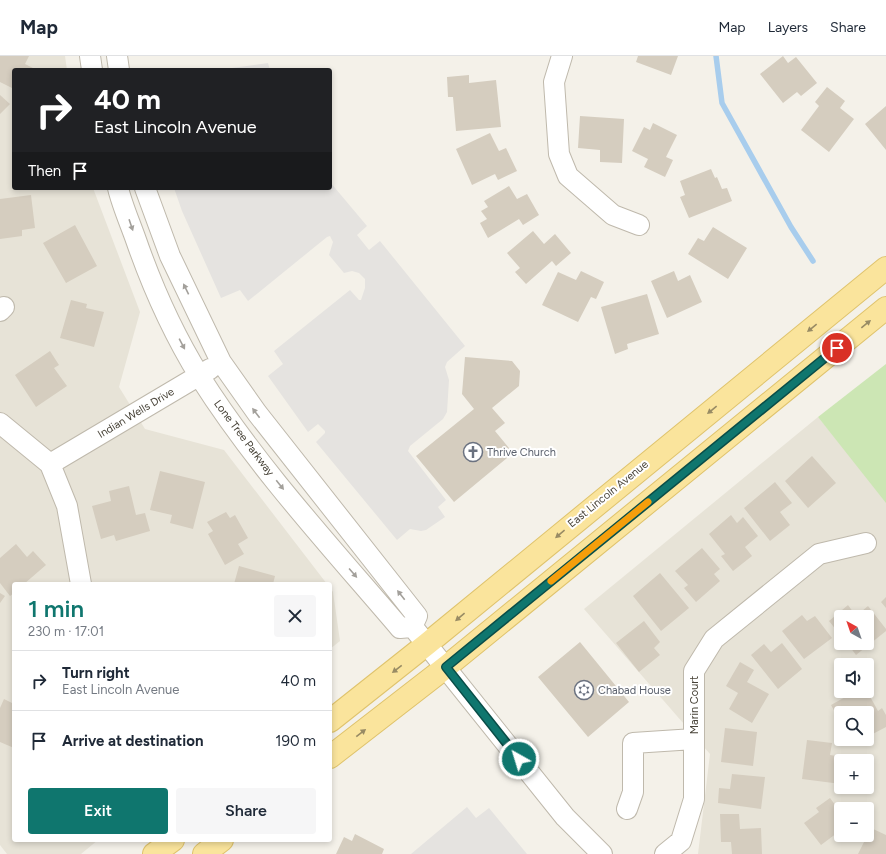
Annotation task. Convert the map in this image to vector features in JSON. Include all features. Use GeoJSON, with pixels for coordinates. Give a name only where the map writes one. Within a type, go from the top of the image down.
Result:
{"type":"FeatureCollection","features":[{"type":"Feature","properties":{"kind":"main road","name":"East Lincoln Avenue"},"geometry":{"type":"LineString","coordinates":[[332,718],[427,644],[886,268]]}},
{"type":"Feature","properties":{"kind":"main road"},"geometry":{"type":"LineString","coordinates":[[332,755],[446,667],[886,308]]}},
{"type":"Feature","properties":{"kind":"main road"},"geometry":{"type":"LineString","coordinates":[[154,854],[170,842]]}},
{"type":"Feature","properties":{"kind":"main road"},"geometry":{"type":"LineString","coordinates":[[204,854],[219,842]]}},
{"type":"Feature","properties":{"kind":"street"},"geometry":{"type":"LineString","coordinates":[[90,56],[92,68]]}},
{"type":"Feature","properties":{"kind":"street"},"geometry":{"type":"LineString","coordinates":[[117,56],[119,68]]}},
{"type":"Feature","properties":{"kind":"street"},"geometry":{"type":"LineString","coordinates":[[562,56],[554,82],[558,154],[568,176],[612,215],[639,225]]}},
{"type":"Feature","properties":{"kind":"street","name":"Lone Tree Parkway"},"geometry":{"type":"LineString","coordinates":[[119,190],[145,265],[170,320],[199,375],[235,429],[327,543],[400,628],[412,627]]}},
{"type":"Feature","properties":{"kind":"street"},"geometry":{"type":"LineString","coordinates":[[146,190],[170,256],[221,362],[257,414],[417,616],[412,627],[446,667],[565,817],[602,854]]}},
{"type":"Feature","properties":{"kind":"street","name":"Indian Wells Drive"},"geometry":{"type":"LineString","coordinates":[[50,464],[221,362]]}},
{"type":"Feature","properties":{"kind":"street"},"geometry":{"type":"LineString","coordinates":[[0,423],[50,464],[67,506],[81,582]]}},
{"type":"Feature","properties":{"kind":"street","name":"Marin Court"},"geometry":{"type":"LineString","coordinates":[[665,854],[681,841],[694,799],[694,671],[714,639],[819,554],[866,543]]}},
{"type":"Feature","properties":{"kind":"street"},"geometry":{"type":"LineString","coordinates":[[627,809],[633,792],[633,743],[694,739]]}},
{"type":"Feature","properties":{"kind":"shaded area"},"geometry":{"type":"Polygon","coordinates":[[[0,56],[65,56],[67,68],[12,68],[12,190],[94,190],[140,312],[119,387],[145,429],[224,450],[325,582],[12,582],[12,842],[96,842],[81,854],[7,854],[0,845],[0,56]]]}},
{"type":"Feature","properties":{"kind":"shaded area"},"geometry":{"type":"Polygon","coordinates":[[[268,63],[269,68],[232,68],[268,63]]]}},
{"type":"Feature","properties":{"kind":"shaded area"},"geometry":{"type":"Polygon","coordinates":[[[332,184],[367,226],[357,235],[369,250],[380,241],[465,346],[447,362],[445,367],[449,380],[447,412],[443,419],[410,446],[408,451],[446,500],[438,507],[445,517],[426,530],[421,531],[410,529],[397,540],[316,442],[325,433],[325,431],[318,424],[308,432],[268,376],[283,364],[274,351],[350,290],[359,300],[361,300],[365,288],[365,279],[359,273],[352,271],[344,273],[329,255],[333,242],[330,236],[248,301],[240,290],[221,298],[182,211],[175,190],[332,190],[332,184]]]}},
{"type":"Feature","properties":{"kind":"shaded area"},"geometry":{"type":"Polygon","coordinates":[[[818,417],[886,499],[886,854],[698,854],[710,754],[584,609],[818,417]]]}},
{"type":"Feature","properties":{"kind":"shaded area"},"geometry":{"type":"Polygon","coordinates":[[[332,591],[333,592],[340,641],[332,647],[332,591]]]}},
{"type":"Feature","properties":{"kind":"shaded area"},"geometry":{"type":"Polygon","coordinates":[[[467,807],[476,818],[489,808],[527,854],[411,854],[467,807]]]}},
{"type":"Feature","properties":{"kind":"green space"},"geometry":{"type":"Polygon","coordinates":[[[886,364],[886,503],[818,417],[886,364]]]}},
{"type":"Feature","properties":{"kind":"building"},"geometry":{"type":"Polygon","coordinates":[[[0,56],[29,56],[25,64],[33,68],[12,68],[12,88],[0,82],[0,56]]]}},
{"type":"Feature","properties":{"kind":"building"},"geometry":{"type":"Polygon","coordinates":[[[638,56],[678,56],[671,75],[636,62],[638,56]]]}},
{"type":"Feature","properties":{"kind":"building"},"geometry":{"type":"Polygon","coordinates":[[[783,56],[788,63],[796,57],[817,83],[801,96],[797,92],[783,103],[760,74],[783,56]]]}},
{"type":"Feature","properties":{"kind":"building"},"geometry":{"type":"Polygon","coordinates":[[[469,75],[469,83],[496,80],[501,127],[456,131],[453,97],[448,97],[447,77],[469,75]]]}},
{"type":"Feature","properties":{"kind":"building"},"geometry":{"type":"Polygon","coordinates":[[[827,87],[845,101],[840,108],[854,119],[829,152],[801,130],[819,106],[815,102],[827,87]]]}},
{"type":"Feature","properties":{"kind":"building"},"geometry":{"type":"Polygon","coordinates":[[[0,95],[10,104],[0,114],[0,95]]]}},
{"type":"Feature","properties":{"kind":"building"},"geometry":{"type":"Polygon","coordinates":[[[886,106],[886,150],[865,124],[886,106]]]}},
{"type":"Feature","properties":{"kind":"building"},"geometry":{"type":"Polygon","coordinates":[[[580,116],[624,119],[622,163],[600,162],[600,150],[578,148],[580,116]]]}},
{"type":"Feature","properties":{"kind":"building"},"geometry":{"type":"Polygon","coordinates":[[[653,123],[677,135],[666,157],[673,160],[665,177],[644,167],[648,159],[632,151],[644,127],[650,130],[653,123]]]}},
{"type":"Feature","properties":{"kind":"building"},"geometry":{"type":"Polygon","coordinates":[[[490,133],[499,151],[506,148],[517,171],[498,180],[495,174],[472,185],[456,149],[490,133]]]}},
{"type":"Feature","properties":{"kind":"building"},"geometry":{"type":"Polygon","coordinates":[[[711,169],[715,178],[717,177],[722,189],[727,188],[732,201],[689,218],[680,197],[685,195],[680,181],[711,169]]]}},
{"type":"Feature","properties":{"kind":"building"},"geometry":{"type":"Polygon","coordinates":[[[509,186],[517,199],[527,194],[539,215],[523,225],[519,219],[488,238],[480,223],[487,219],[481,211],[488,207],[484,201],[509,186]]]}},
{"type":"Feature","properties":{"kind":"building"},"geometry":{"type":"Polygon","coordinates":[[[31,195],[35,228],[22,230],[22,236],[0,239],[0,199],[31,195]]]}},
{"type":"Feature","properties":{"kind":"building"},"geometry":{"type":"Polygon","coordinates":[[[75,225],[97,266],[66,283],[43,243],[75,225]]]}},
{"type":"Feature","properties":{"kind":"building"},"geometry":{"type":"Polygon","coordinates":[[[713,227],[747,248],[728,279],[688,254],[698,238],[704,241],[713,227]]]}},
{"type":"Feature","properties":{"kind":"building"},"geometry":{"type":"Polygon","coordinates":[[[533,231],[544,244],[555,234],[571,253],[556,266],[552,261],[526,284],[515,272],[520,268],[507,253],[533,231]]]}},
{"type":"Feature","properties":{"kind":"building"},"geometry":{"type":"Polygon","coordinates":[[[581,271],[604,282],[596,299],[591,297],[578,322],[542,305],[558,272],[576,280],[581,271]]]}},
{"type":"Feature","properties":{"kind":"building"},"geometry":{"type":"Polygon","coordinates":[[[674,271],[678,281],[690,275],[702,302],[667,318],[651,281],[674,271]]]}},
{"type":"Feature","properties":{"kind":"building"},"geometry":{"type":"Polygon","coordinates":[[[647,294],[659,334],[627,344],[628,349],[615,354],[601,307],[647,294]]]}},
{"type":"Feature","properties":{"kind":"building"},"geometry":{"type":"Polygon","coordinates":[[[71,300],[87,304],[86,308],[104,312],[94,347],[60,338],[71,300]]]}},
{"type":"Feature","properties":{"kind":"building"},"geometry":{"type":"Polygon","coordinates":[[[50,351],[59,365],[54,368],[67,386],[36,407],[15,375],[50,351]]]}},
{"type":"Feature","properties":{"kind":"building"},"geometry":{"type":"Polygon","coordinates":[[[465,357],[512,361],[520,371],[519,386],[492,408],[505,423],[495,431],[513,453],[454,502],[416,456],[474,409],[462,394],[465,357]]]}},
{"type":"Feature","properties":{"kind":"building"},"geometry":{"type":"Polygon","coordinates":[[[812,456],[836,483],[808,508],[785,481],[812,456]]]}},
{"type":"Feature","properties":{"kind":"building"},"geometry":{"type":"Polygon","coordinates":[[[160,471],[205,482],[193,529],[170,523],[172,515],[150,510],[160,471]]]}},
{"type":"Feature","properties":{"kind":"building"},"geometry":{"type":"Polygon","coordinates":[[[775,482],[792,503],[780,512],[790,525],[770,541],[744,508],[775,482]]]}},
{"type":"Feature","properties":{"kind":"building"},"geometry":{"type":"Polygon","coordinates":[[[129,486],[136,515],[145,513],[150,531],[116,541],[114,535],[101,539],[92,506],[111,501],[109,491],[129,486]]]}},
{"type":"Feature","properties":{"kind":"building"},"geometry":{"type":"Polygon","coordinates":[[[226,512],[230,518],[235,515],[248,538],[238,544],[244,554],[225,565],[208,534],[213,531],[207,522],[226,512]]]}},
{"type":"Feature","properties":{"kind":"building"},"geometry":{"type":"Polygon","coordinates":[[[731,515],[737,523],[743,517],[758,536],[745,547],[752,556],[733,571],[721,556],[725,554],[709,534],[731,515]]]}},
{"type":"Feature","properties":{"kind":"building"},"geometry":{"type":"Polygon","coordinates":[[[16,544],[27,557],[33,551],[46,565],[26,582],[12,582],[12,594],[10,596],[0,583],[0,558],[16,544]]]}},
{"type":"Feature","properties":{"kind":"building"},"geometry":{"type":"Polygon","coordinates":[[[702,548],[720,569],[714,574],[720,581],[696,602],[684,588],[688,585],[675,571],[702,548]]]}},
{"type":"Feature","properties":{"kind":"building"},"geometry":{"type":"Polygon","coordinates":[[[239,566],[275,576],[274,582],[235,582],[239,566]]]}},
{"type":"Feature","properties":{"kind":"building"},"geometry":{"type":"Polygon","coordinates":[[[660,573],[689,608],[661,631],[633,596],[660,573]]]}},
{"type":"Feature","properties":{"kind":"building"},"geometry":{"type":"Polygon","coordinates":[[[0,593],[5,596],[0,603],[0,593]]]}},
{"type":"Feature","properties":{"kind":"building"},"geometry":{"type":"Polygon","coordinates":[[[886,597],[886,608],[881,602],[886,597]]]}},
{"type":"Feature","properties":{"kind":"building"},"geometry":{"type":"Polygon","coordinates":[[[848,605],[852,610],[842,610],[848,605]]]}},
{"type":"Feature","properties":{"kind":"building"},"geometry":{"type":"Polygon","coordinates":[[[868,606],[871,610],[863,610],[868,606]]]}},
{"type":"Feature","properties":{"kind":"building"},"geometry":{"type":"Polygon","coordinates":[[[874,614],[886,629],[886,631],[874,641],[874,614]]]}},
{"type":"Feature","properties":{"kind":"building"},"geometry":{"type":"Polygon","coordinates":[[[802,615],[807,621],[815,616],[832,638],[804,659],[782,631],[802,615]]]}},
{"type":"Feature","properties":{"kind":"building"},"geometry":{"type":"Polygon","coordinates":[[[834,617],[834,627],[829,621],[834,617]]]}},
{"type":"Feature","properties":{"kind":"building"},"geometry":{"type":"Polygon","coordinates":[[[644,621],[660,642],[654,648],[660,655],[639,672],[616,643],[644,621]]]}},
{"type":"Feature","properties":{"kind":"building","name":"Chabad House"},"geometry":{"type":"Polygon","coordinates":[[[580,642],[629,702],[588,737],[538,677],[580,642]]]}},
{"type":"Feature","properties":{"kind":"building"},"geometry":{"type":"Polygon","coordinates":[[[782,643],[802,669],[778,689],[751,655],[764,644],[771,652],[782,643]]]}},
{"type":"Feature","properties":{"kind":"building"},"geometry":{"type":"Polygon","coordinates":[[[852,650],[862,650],[856,655],[852,650]]]}},
{"type":"Feature","properties":{"kind":"building"},"geometry":{"type":"Polygon","coordinates":[[[740,662],[754,670],[747,682],[769,694],[752,723],[729,709],[738,693],[726,686],[740,662]]]}},
{"type":"Feature","properties":{"kind":"building"},"geometry":{"type":"Polygon","coordinates":[[[844,698],[871,698],[878,711],[882,708],[886,715],[886,727],[874,733],[874,706],[834,706],[834,710],[831,705],[844,698]]]}},
{"type":"Feature","properties":{"kind":"building"},"geometry":{"type":"Polygon","coordinates":[[[4,699],[12,703],[12,747],[0,742],[0,708],[4,699]]]}},
{"type":"Feature","properties":{"kind":"building"},"geometry":{"type":"Polygon","coordinates":[[[725,728],[757,732],[753,766],[721,762],[725,728]]]}},
{"type":"Feature","properties":{"kind":"building"},"geometry":{"type":"Polygon","coordinates":[[[807,740],[832,743],[830,755],[834,756],[834,783],[802,779],[807,740]]]}},
{"type":"Feature","properties":{"kind":"building"},"geometry":{"type":"Polygon","coordinates":[[[732,774],[765,777],[761,809],[718,803],[719,788],[730,789],[732,774]]]}},
{"type":"Feature","properties":{"kind":"building"},"geometry":{"type":"Polygon","coordinates":[[[830,798],[834,803],[834,835],[821,845],[804,823],[819,812],[816,808],[830,798]]]}},
{"type":"Feature","properties":{"kind":"building"},"geometry":{"type":"Polygon","coordinates":[[[720,814],[739,814],[740,829],[761,828],[762,854],[732,854],[731,842],[721,842],[720,814]]]}},
{"type":"Feature","properties":{"kind":"building"},"geometry":{"type":"Polygon","coordinates":[[[874,829],[886,835],[886,854],[858,854],[864,842],[874,842],[874,829]]]}},
{"type":"Feature","properties":{"kind":"building"},"geometry":{"type":"Polygon","coordinates":[[[355,834],[384,849],[382,854],[336,854],[344,837],[352,841],[355,834]]]}},
{"type":"Feature","properties":{"kind":"waterway"},"geometry":{"type":"LineString","coordinates":[[716,56],[722,103],[791,227],[813,261]]}},
{"type":"Feature","properties":{"kind":"slow traffic"},"geometry":{"type":"LineString","coordinates":[[551,581],[648,502]]}},
{"type":"Feature","properties":{"kind":"place","name":"Thrive Church"},"geometry":{"type":"Point","coordinates":[473,452]}},
{"type":"Feature","properties":{"kind":"place","name":"Chabad House"},"geometry":{"type":"Point","coordinates":[584,690]}},
{"type":"Feature","properties":{"kind":"route"},"geometry":{"type":"LineString","coordinates":[[519,759],[446,667],[837,348]]}}]}
